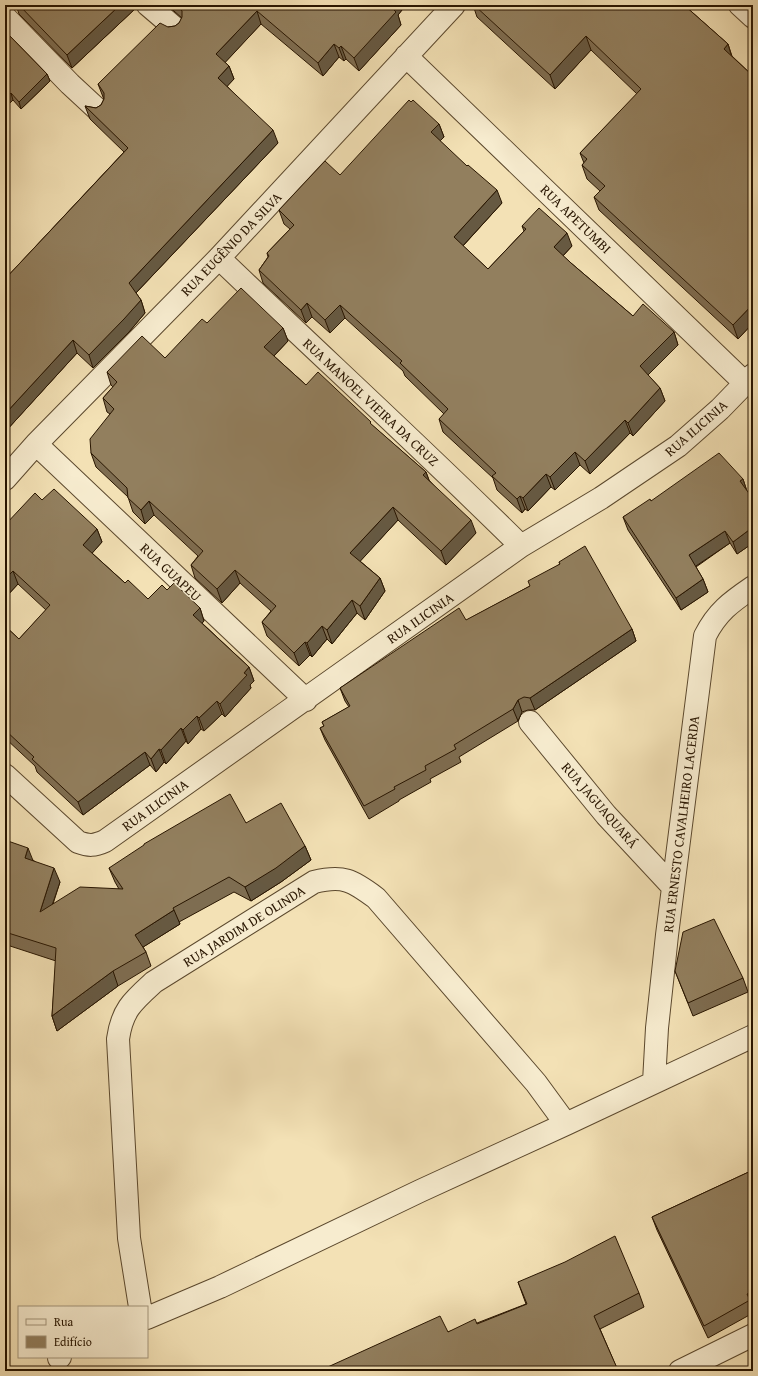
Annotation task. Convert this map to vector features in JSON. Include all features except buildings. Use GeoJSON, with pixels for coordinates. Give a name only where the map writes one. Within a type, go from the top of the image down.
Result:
{"type":"FeatureCollection","features":[{"type":"Feature","properties":{"kind":"street"},"geometry":{"type":"LineString","coordinates":[[148,5],[175,28]]}},
{"type":"Feature","properties":{"kind":"street","name":"RUA EUGÊNIO DA SILVA"},"geometry":{"type":"LineString","coordinates":[[5,479],[36,444],[220,258],[454,5]]}},
{"type":"Feature","properties":{"kind":"street"},"geometry":{"type":"LineString","coordinates":[[740,5],[753,17]]}},
{"type":"Feature","properties":{"kind":"street"},"geometry":{"type":"LineString","coordinates":[[5,17],[70,84],[97,109]]}},
{"type":"Feature","properties":{"kind":"street","name":"RUA APETUMBI"},"geometry":{"type":"LineString","coordinates":[[406,56],[749,379]]}},
{"type":"Feature","properties":{"kind":"street","name":"RUA MANOEL VIEIRA DA CRUZ"},"geometry":{"type":"LineString","coordinates":[[220,258],[521,546]]}},
{"type":"Feature","properties":{"kind":"street","name":"RUA ILICINIA"},"geometry":{"type":"LineString","coordinates":[[5,775],[78,842],[86,846],[95,846],[105,841],[306,700],[521,546],[601,498],[678,446],[749,379]]}},
{"type":"Feature","properties":{"kind":"street","name":"RUA GUAPEU"},"geometry":{"type":"LineString","coordinates":[[36,444],[306,700]]}},
{"type":"Feature","properties":{"kind":"street","name":"RUA ERNESTO CAVALHEIRO LACERDA"},"geometry":{"type":"LineString","coordinates":[[654,1082],[657,1028],[673,887],[705,636],[711,624],[722,610],[753,587]]}},
{"type":"Feature","properties":{"kind":"street","name":"RUA JAGUAQUARÁ"},"geometry":{"type":"LineString","coordinates":[[530,722],[606,815],[673,887]]}},
{"type":"Feature","properties":{"kind":"street","name":"RUA JARDIM DE OLINDA"},"geometry":{"type":"LineString","coordinates":[[140,1306],[129,1238],[118,1047],[120,1024],[124,1013],[134,1000],[154,982],[314,882],[332,878],[350,881],[376,898],[536,1083],[566,1124]]}},
{"type":"Feature","properties":{"kind":"street"},"geometry":{"type":"LineString","coordinates":[[148,1318],[220,1287],[420,1191],[753,1036]]}},
{"type":"Feature","properties":{"kind":"street"},"geometry":{"type":"LineString","coordinates":[[680,1371],[753,1336]]}}]}
